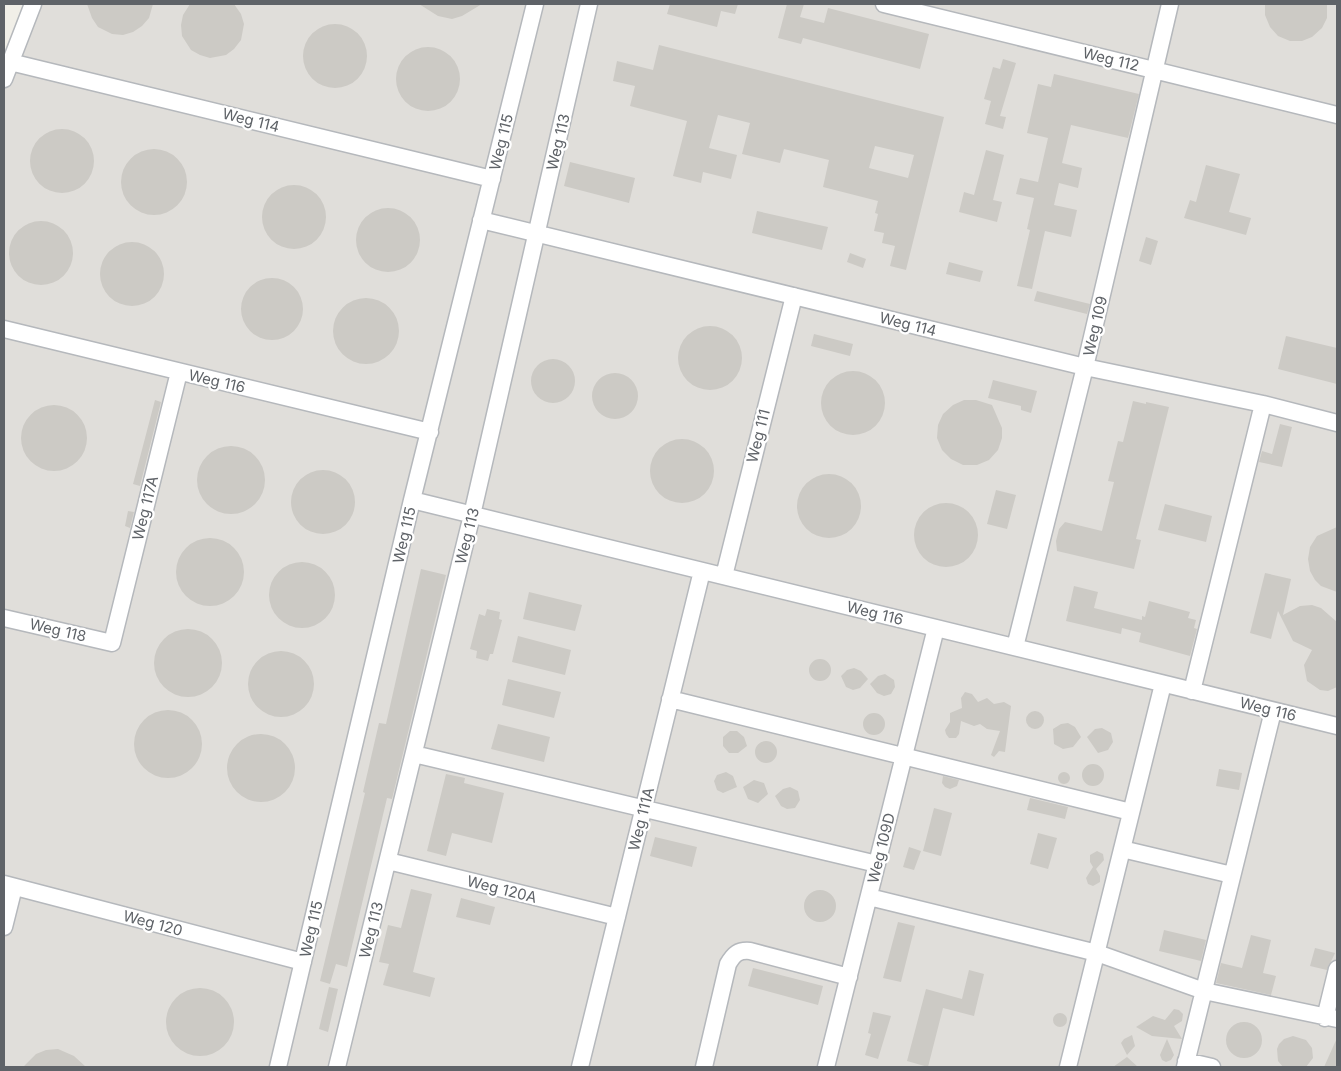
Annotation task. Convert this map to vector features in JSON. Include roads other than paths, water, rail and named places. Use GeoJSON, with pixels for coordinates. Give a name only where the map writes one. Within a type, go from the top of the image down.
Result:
{"type":"FeatureCollection","features":[{"type":"Feature","properties":{"kind":"lane"},"geometry":{"type":"LineString","coordinates":[[4,80],[33,4]]}},
{"type":"Feature","properties":{"kind":"lane","name":"Weg 115"},"geometry":{"type":"LineString","coordinates":[[278,1067],[412,500],[535,4]]}},
{"type":"Feature","properties":{"kind":"lane","name":"Weg 113"},"geometry":{"type":"LineString","coordinates":[[337,1067],[472,515],[589,4]]}},
{"type":"Feature","properties":{"kind":"lane","name":"Weg 112"},"geometry":{"type":"LineString","coordinates":[[884,4],[1337,115]]}},
{"type":"Feature","properties":{"kind":"lane","name":"Weg 109"},"geometry":{"type":"LineString","coordinates":[[1015,648],[1085,367],[1170,4]]}},
{"type":"Feature","properties":{"kind":"lane","name":"Weg 114"},"geometry":{"type":"LineString","coordinates":[[10,62],[492,179]]}},
{"type":"Feature","properties":{"kind":"lane","name":"Weg 114"},"geometry":{"type":"LineString","coordinates":[[481,220],[1085,367],[1263,404],[1337,423]]}},
{"type":"Feature","properties":{"kind":"lane","name":"Weg 111"},"geometry":{"type":"LineString","coordinates":[[724,576],[794,296]]}},
{"type":"Feature","properties":{"kind":"lane","name":"Weg 116"},"geometry":{"type":"LineString","coordinates":[[4,329],[430,432]]}},
{"type":"Feature","properties":{"kind":"lane","name":"Weg 117A"},"geometry":{"type":"LineString","coordinates":[[112,643],[179,372]]}},
{"type":"Feature","properties":{"kind":"lane"},"geometry":{"type":"LineString","coordinates":[[1192,691],[1263,404]]}},
{"type":"Feature","properties":{"kind":"lane","name":"Weg 116"},"geometry":{"type":"LineString","coordinates":[[412,500],[1337,726]]}},
{"type":"Feature","properties":{"kind":"lane","name":"Weg 111A"},"geometry":{"type":"LineString","coordinates":[[580,1067],[702,571]]}},
{"type":"Feature","properties":{"kind":"lane","name":"Weg 118"},"geometry":{"type":"LineString","coordinates":[[4,618],[112,643]]}},
{"type":"Feature","properties":{"kind":"lane","name":"Weg 109D"},"geometry":{"type":"LineString","coordinates":[[829,1067],[849,977],[936,628]]}},
{"type":"Feature","properties":{"kind":"lane"},"geometry":{"type":"LineString","coordinates":[[1068,1067],[1162,684]]}},
{"type":"Feature","properties":{"kind":"lane"},"geometry":{"type":"LineString","coordinates":[[670,699],[1131,812]]}},
{"type":"Feature","properties":{"kind":"lane"},"geometry":{"type":"LineString","coordinates":[[1212,1067],[1186,1064],[1272,710]]}},
{"type":"Feature","properties":{"kind":"lane"},"geometry":{"type":"LineString","coordinates":[[414,754],[877,864]]}},
{"type":"Feature","properties":{"kind":"lane"},"geometry":{"type":"LineString","coordinates":[[1122,849],[1232,876]]}},
{"type":"Feature","properties":{"kind":"lane","name":"Weg 120A"},"geometry":{"type":"LineString","coordinates":[[388,861],[617,917]]}},
{"type":"Feature","properties":{"kind":"lane"},"geometry":{"type":"LineString","coordinates":[[4,927],[9,886]]}},
{"type":"Feature","properties":{"kind":"lane","name":"Weg 120"},"geometry":{"type":"LineString","coordinates":[[9,886],[303,962]]}},
{"type":"Feature","properties":{"kind":"lane"},"geometry":{"type":"LineString","coordinates":[[869,897],[1096,952],[1204,991],[1331,1018],[1337,969]]}},
{"type":"Feature","properties":{"kind":"lane"},"geometry":{"type":"LineString","coordinates":[[704,1067],[728,964],[733,955],[741,950],[849,977]]}}]}
